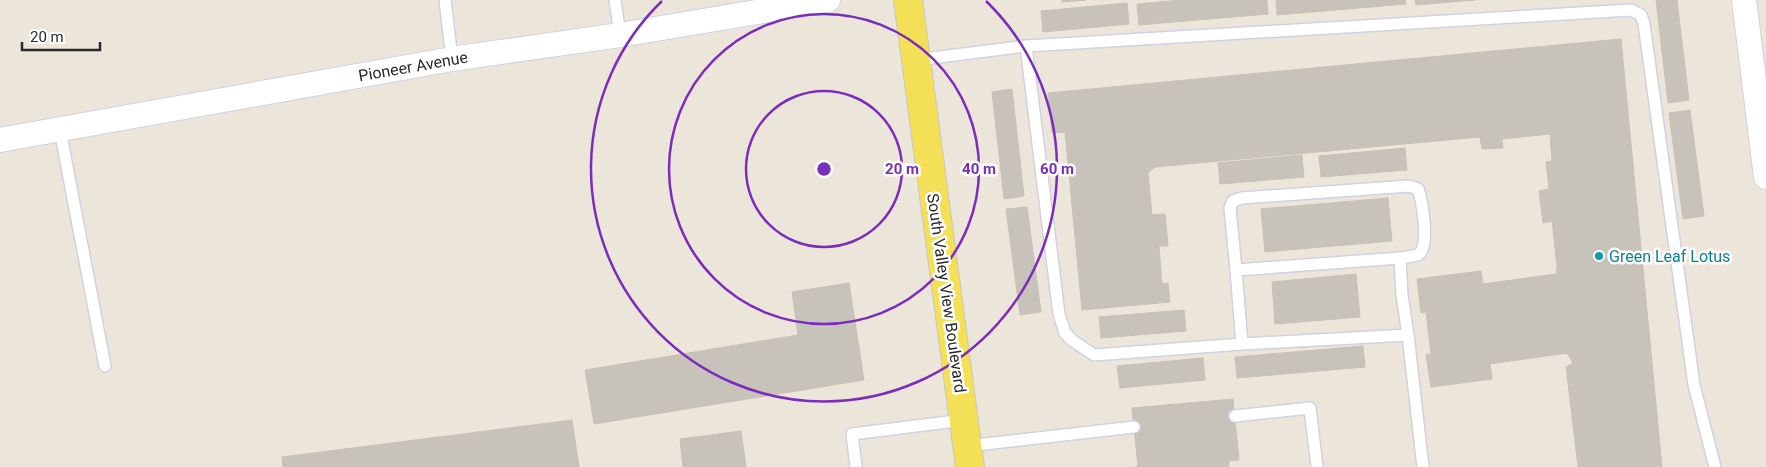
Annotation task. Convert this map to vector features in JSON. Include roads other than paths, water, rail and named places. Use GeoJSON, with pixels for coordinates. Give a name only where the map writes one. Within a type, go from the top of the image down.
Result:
{"type":"FeatureCollection","features":[{"type":"Feature","properties":{"kind":"main road","name":"South Valley View Boulevard"},"geometry":{"type":"LineString","coordinates":[[908,0],[967,444]]}},
{"type":"Feature","properties":{"kind":"street","name":"Pioneer Avenue"},"geometry":{"type":"LineString","coordinates":[[0,140],[452,59],[620,35],[828,0]]}},
{"type":"Feature","properties":{"kind":"street"},"geometry":{"type":"LineString","coordinates":[[1744,0],[1754,48],[1766,177]]}},
{"type":"Feature","properties":{"kind":"lane"},"geometry":{"type":"LineString","coordinates":[[445,0],[452,59]]}},
{"type":"Feature","properties":{"kind":"lane"},"geometry":{"type":"LineString","coordinates":[[615,0],[620,35]]}},
{"type":"Feature","properties":{"kind":"lane"},"geometry":{"type":"LineString","coordinates":[[916,60],[1026,46],[1631,10],[1641,15],[1644,24],[1694,385],[1715,467]]}},
{"type":"Feature","properties":{"kind":"lane"},"geometry":{"type":"LineString","coordinates":[[1026,46],[1059,314],[1065,333],[1072,340],[1094,355],[1242,344],[1408,335]]}},
{"type":"Feature","properties":{"kind":"lane"},"geometry":{"type":"LineString","coordinates":[[60,130],[104,366]]}},
{"type":"Feature","properties":{"kind":"lane"},"geometry":{"type":"LineString","coordinates":[[1236,270],[1400,258],[1418,254],[1425,240],[1421,198],[1418,189],[1409,186],[1242,198],[1233,201],[1230,208],[1242,344]]}},
{"type":"Feature","properties":{"kind":"lane"},"geometry":{"type":"LineString","coordinates":[[1400,258],[1402,295],[1423,467]]}},
{"type":"Feature","properties":{"kind":"lane"},"geometry":{"type":"LineString","coordinates":[[1235,416],[1310,408],[1317,467]]}},
{"type":"Feature","properties":{"kind":"lane"},"geometry":{"type":"LineString","coordinates":[[856,467],[852,434],[967,444],[1134,427]]}},
{"type":"Feature","properties":{"kind":"place","name":"Green Leaf Lotus"},"geometry":{"type":"Point","coordinates":[1599,256]}}]}
